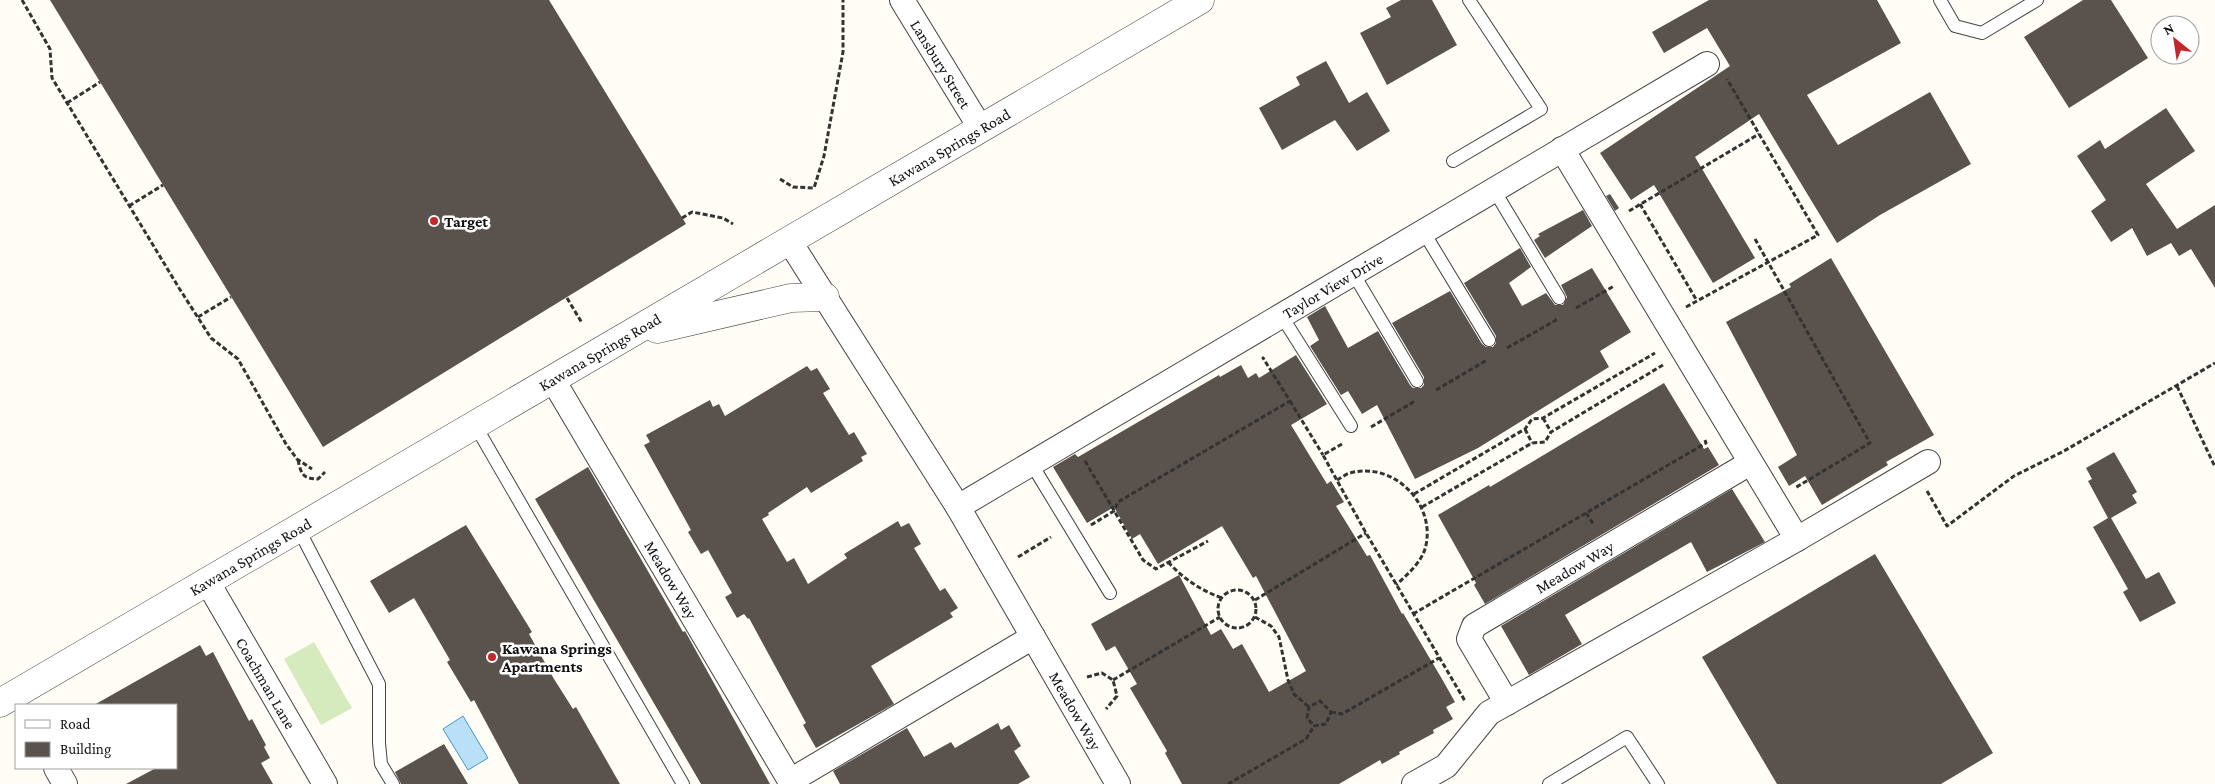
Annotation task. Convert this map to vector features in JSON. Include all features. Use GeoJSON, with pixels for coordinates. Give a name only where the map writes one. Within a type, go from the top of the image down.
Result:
{"type":"FeatureCollection","features":[{"type":"Feature","properties":{"kind":"street","name":"Lansbury Street"},"geometry":{"type":"LineString","coordinates":[[902,0],[981,129]]}},
{"type":"Feature","properties":{"kind":"street","name":"Kawana Springs Road"},"geometry":{"type":"LineString","coordinates":[[10,701],[207,581],[790,242],[1200,0]]}},
{"type":"Feature","properties":{"kind":"street","name":"Taylor View Drive"},"geometry":{"type":"LineString","coordinates":[[958,507],[1707,64]]}},
{"type":"Feature","properties":{"kind":"street"},"geometry":{"type":"LineString","coordinates":[[1562,149],[1797,539]]}},
{"type":"Feature","properties":{"kind":"street","name":"Meadow Way"},"geometry":{"type":"LineString","coordinates":[[790,242],[958,507],[1118,784]]}},
{"type":"Feature","properties":{"kind":"street"},"geometry":{"type":"LineString","coordinates":[[628,336],[791,298],[825,297]]}},
{"type":"Feature","properties":{"kind":"street","name":"Meadow Way"},"geometry":{"type":"LineString","coordinates":[[553,380],[791,783],[1033,637]]}},
{"type":"Feature","properties":{"kind":"street","name":"Meadow Way"},"geometry":{"type":"LineString","coordinates":[[1501,694],[1469,639],[1474,626],[1750,463]]}},
{"type":"Feature","properties":{"kind":"street"},"geometry":{"type":"LineString","coordinates":[[1414,784],[1446,766],[1489,713],[1501,694],[1797,539],[1921,466]]}},
{"type":"Feature","properties":{"kind":"street","name":"Coachman Lane"},"geometry":{"type":"LineString","coordinates":[[207,581],[325,784]]}},
{"type":"Feature","properties":{"kind":"street"},"geometry":{"type":"LineString","coordinates":[[57,769],[65,784]]}},
{"type":"Feature","properties":{"kind":"lane"},"geometry":{"type":"LineString","coordinates":[[1453,161],[1541,109],[1469,0]]}},
{"type":"Feature","properties":{"kind":"lane"},"geometry":{"type":"LineString","coordinates":[[1940,0],[1956,26],[1982,33],[2037,0]]}},
{"type":"Feature","properties":{"kind":"lane"},"geometry":{"type":"LineString","coordinates":[[1494,190],[1559,298]]}},
{"type":"Feature","properties":{"kind":"lane"},"geometry":{"type":"LineString","coordinates":[[1423,232],[1489,340]]}},
{"type":"Feature","properties":{"kind":"lane"},"geometry":{"type":"LineString","coordinates":[[1353,273],[1417,381]]}},
{"type":"Feature","properties":{"kind":"lane"},"geometry":{"type":"LineString","coordinates":[[1282,315],[1351,426]]}},
{"type":"Feature","properties":{"kind":"lane"},"geometry":{"type":"LineString","coordinates":[[475,425],[683,784]]}},
{"type":"Feature","properties":{"kind":"lane"},"geometry":{"type":"LineString","coordinates":[[1031,463],[1110,593]]}},
{"type":"Feature","properties":{"kind":"lane"},"geometry":{"type":"LineString","coordinates":[[298,528],[379,684],[381,764],[393,784]]}},
{"type":"Feature","properties":{"kind":"lane"},"geometry":{"type":"LineString","coordinates":[[1548,784],[1627,738],[1658,784]]}},
{"type":"Feature","properties":{"kind":"path"},"geometry":{"type":"LineString","coordinates":[[22,0],[50,49],[52,78],[211,338],[238,359],[286,444],[297,459],[301,475],[305,478],[318,479],[325,472]]}},
{"type":"Feature","properties":{"kind":"path"},"geometry":{"type":"LineString","coordinates":[[780,179],[793,187],[814,188],[824,156],[843,52],[843,0]]}},
{"type":"Feature","properties":{"kind":"path"},"geometry":{"type":"LineString","coordinates":[[1422,507],[1532,442],[1545,442],[1551,432],[1662,366],[1697,329],[1684,308],[1818,235],[1716,61],[1707,64]]}},
{"type":"Feature","properties":{"kind":"path"},"geometry":{"type":"LineString","coordinates":[[66,103],[100,82]]}},
{"type":"Feature","properties":{"kind":"path"},"geometry":{"type":"LineString","coordinates":[[1607,224],[1759,134]]}},
{"type":"Feature","properties":{"kind":"path"},"geometry":{"type":"LineString","coordinates":[[129,206],[163,185]]}},
{"type":"Feature","properties":{"kind":"path"},"geometry":{"type":"LineString","coordinates":[[1640,204],[1697,301]]}},
{"type":"Feature","properties":{"kind":"path"},"geometry":{"type":"LineString","coordinates":[[682,218],[692,212],[723,218],[733,224]]}},
{"type":"Feature","properties":{"kind":"path"},"geometry":{"type":"LineString","coordinates":[[1755,239],[1870,443],[1773,502]]}},
{"type":"Feature","properties":{"kind":"path"},"geometry":{"type":"LineString","coordinates":[[1575,309],[1615,286]]}},
{"type":"Feature","properties":{"kind":"path"},"geometry":{"type":"LineString","coordinates":[[198,317],[231,296]]}},
{"type":"Feature","properties":{"kind":"path"},"geometry":{"type":"LineString","coordinates":[[567,298],[582,324]]}},
{"type":"Feature","properties":{"kind":"path"},"geometry":{"type":"LineString","coordinates":[[1504,350],[1559,318]]}},
{"type":"Feature","properties":{"kind":"path"},"geometry":{"type":"LineString","coordinates":[[1295,337],[1263,358],[1337,480],[1396,585],[1465,701],[1501,694]]}},
{"type":"Feature","properties":{"kind":"path"},"geometry":{"type":"LineString","coordinates":[[1649,345],[1662,366]]}},
{"type":"Feature","properties":{"kind":"path"},"geometry":{"type":"LineString","coordinates":[[1414,494],[1526,429],[1532,419],[1543,418],[1654,353],[1680,347]]}},
{"type":"Feature","properties":{"kind":"path"},"geometry":{"type":"LineString","coordinates":[[1433,391],[1488,359]]}},
{"type":"Feature","properties":{"kind":"path"},"geometry":{"type":"LineString","coordinates":[[1921,466],[1947,526],[2014,476],[2064,452],[2215,363]]}},
{"type":"Feature","properties":{"kind":"path"},"geometry":{"type":"LineString","coordinates":[[2177,386],[2215,467]]}},
{"type":"Feature","properties":{"kind":"path"},"geometry":{"type":"LineString","coordinates":[[1363,432],[1417,400]]}},
{"type":"Feature","properties":{"kind":"path"},"geometry":{"type":"LineString","coordinates":[[1114,511],[1118,502],[1290,401]]}},
{"type":"Feature","properties":{"kind":"path"},"geometry":{"type":"LineString","coordinates":[[1543,418],[1551,432]]}},
{"type":"Feature","properties":{"kind":"path"},"geometry":{"type":"LineString","coordinates":[[1526,429],[1532,442]]}},
{"type":"Feature","properties":{"kind":"path"},"geometry":{"type":"LineString","coordinates":[[1413,614],[1706,443],[1702,434]]}},
{"type":"Feature","properties":{"kind":"path"},"geometry":{"type":"LineString","coordinates":[[1322,455],[1347,441]]}},
{"type":"Feature","properties":{"kind":"path"},"geometry":{"type":"LineString","coordinates":[[297,459],[312,468]]}},
{"type":"Feature","properties":{"kind":"path"},"geometry":{"type":"LineString","coordinates":[[1084,460],[1143,560],[1156,569],[1208,541]]}},
{"type":"Feature","properties":{"kind":"path"},"geometry":{"type":"LineString","coordinates":[[1337,480],[1350,473],[1367,471],[1389,476],[1407,487],[1422,507],[1426,524],[1426,546],[1415,567],[1396,585]]}},
{"type":"Feature","properties":{"kind":"path"},"geometry":{"type":"LineString","coordinates":[[1255,600],[1366,533]]}},
{"type":"Feature","properties":{"kind":"path"},"geometry":{"type":"LineString","coordinates":[[1168,562],[1183,577],[1205,592],[1222,598]]}},
{"type":"Feature","properties":{"kind":"path"},"geometry":{"type":"LineString","coordinates":[[1255,600],[1243,590],[1227,592],[1218,602],[1220,617],[1228,627],[1243,627],[1255,618]]}},
{"type":"Feature","properties":{"kind":"path"},"geometry":{"type":"LineString","coordinates":[[1255,600],[1255,618]]}},
{"type":"Feature","properties":{"kind":"path"},"geometry":{"type":"LineString","coordinates":[[1114,680],[1220,617]]}},
{"type":"Feature","properties":{"kind":"path"},"geometry":{"type":"LineString","coordinates":[[1255,618],[1271,626],[1279,637],[1288,680],[1294,694],[1308,707]]}},
{"type":"Feature","properties":{"kind":"path"},"geometry":{"type":"LineString","coordinates":[[1308,707],[1320,701],[1331,712],[1342,714],[1439,658]]}},
{"type":"Feature","properties":{"kind":"path"},"geometry":{"type":"LineString","coordinates":[[1087,677],[1102,673],[1114,680],[1118,696],[1106,709]]}},
{"type":"Feature","properties":{"kind":"path"},"geometry":{"type":"LineString","coordinates":[[1308,707],[1307,718],[1314,726]]}},
{"type":"Feature","properties":{"kind":"path"},"geometry":{"type":"LineString","coordinates":[[1228,784],[1306,739],[1314,726],[1326,724],[1331,712]]}},
{"type":"Feature","properties":{"kind":"green space"},"geometry":{"type":"Polygon","coordinates":[[[314,642],[352,708],[321,725],[284,659],[314,642]]]}},
{"type":"Feature","properties":{"kind":"water"},"geometry":{"type":"Polygon","coordinates":[[[463,716],[488,758],[468,770],[443,729],[463,716]]]}},
{"type":"Feature","properties":{"kind":"building","name":"Target"},"geometry":{"type":"Polygon","coordinates":[[[50,0],[549,0],[686,224],[323,447],[50,0]]]}},
{"type":"Feature","properties":{"kind":"building"},"geometry":{"type":"Polygon","coordinates":[[[1401,0],[1432,0],[1457,45],[1387,85],[1360,33],[1391,17],[1386,8],[1401,0]]]}},
{"type":"Feature","properties":{"kind":"building"},"geometry":{"type":"Polygon","coordinates":[[[1709,0],[1877,0],[1901,43],[1807,95],[1838,145],[1930,92],[1971,164],[1880,215],[1837,243],[1759,114],[1695,157],[1755,258],[1713,283],[1654,185],[1631,200],[1600,153],[1730,66],[1707,28],[1664,53],[1652,32],[1709,0]]]}},
{"type":"Feature","properties":{"kind":"building"},"geometry":{"type":"Polygon","coordinates":[[[2083,0],[2111,0],[2148,58],[2069,108],[2024,37],[2083,0]]]}},
{"type":"Feature","properties":{"kind":"building"},"geometry":{"type":"Polygon","coordinates":[[[1326,61],[1349,103],[1367,92],[1390,131],[1357,151],[1335,120],[1282,150],[1259,108],[1300,85],[1296,77],[1326,61]]]}},
{"type":"Feature","properties":{"kind":"building"},"geometry":{"type":"Polygon","coordinates":[[[2166,108],[2195,151],[2146,184],[2177,229],[2215,205],[2215,288],[2191,249],[2179,256],[2171,243],[2147,256],[2132,228],[2111,242],[2091,211],[2106,200],[2077,156],[2100,140],[2105,149],[2166,108]]]}},
{"type":"Feature","properties":{"kind":"building"},"geometry":{"type":"Polygon","coordinates":[[[1610,194],[1619,208],[1615,211],[1606,196],[1610,194]]]}},
{"type":"Feature","properties":{"kind":"building"},"geometry":{"type":"Polygon","coordinates":[[[1583,210],[1592,226],[1545,258],[1534,240],[1540,236],[1538,234],[1583,210]]]}},
{"type":"Feature","properties":{"kind":"building"},"geometry":{"type":"Polygon","coordinates":[[[1520,248],[1531,267],[1509,283],[1522,306],[1546,293],[1555,305],[1563,305],[1567,297],[1561,285],[1592,268],[1631,332],[1600,351],[1609,367],[1478,448],[1415,479],[1377,405],[1362,414],[1348,391],[1341,395],[1310,346],[1319,340],[1307,317],[1325,306],[1348,348],[1378,331],[1410,385],[1413,388],[1421,388],[1424,385],[1424,377],[1392,323],[1450,291],[1482,344],[1486,347],[1493,347],[1496,343],[1496,336],[1464,283],[1520,248]]]}},
{"type":"Feature","properties":{"kind":"building"},"geometry":{"type":"Polygon","coordinates":[[[1831,258],[1934,435],[1886,462],[1888,465],[1822,505],[1805,476],[1789,486],[1778,467],[1797,455],[1726,322],[1791,287],[1789,284],[1831,258]]]}},
{"type":"Feature","properties":{"kind":"building"},"geometry":{"type":"Polygon","coordinates":[[[1296,355],[1327,404],[1291,425],[1327,484],[1331,481],[1344,502],[1336,506],[1367,556],[1370,555],[1402,614],[1455,702],[1446,707],[1453,719],[1433,730],[1434,733],[1399,752],[1400,754],[1382,764],[1380,760],[1339,784],[1182,784],[1165,753],[1167,751],[1130,688],[1137,684],[1115,646],[1106,651],[1091,624],[1179,575],[1211,635],[1221,629],[1233,649],[1242,644],[1269,692],[1306,671],[1256,576],[1253,578],[1222,526],[1158,564],[1140,534],[1132,539],[1114,507],[1087,523],[1053,467],[1075,454],[1078,457],[1219,375],[1220,377],[1241,365],[1248,378],[1256,373],[1259,378],[1296,355]]]}},
{"type":"Feature","properties":{"kind":"building"},"geometry":{"type":"Polygon","coordinates":[[[807,366],[811,371],[817,368],[830,389],[823,393],[849,435],[854,432],[867,454],[861,457],[863,461],[811,493],[807,487],[762,519],[787,562],[794,558],[808,584],[847,558],[844,554],[898,521],[901,527],[909,523],[921,544],[914,548],[940,591],[945,588],[958,608],[950,613],[953,617],[871,666],[894,704],[816,748],[803,725],[806,723],[749,618],[744,614],[737,618],[725,597],[732,593],[708,550],[701,554],[688,532],[691,530],[644,445],[650,442],[646,435],[710,400],[713,407],[719,404],[725,416],[807,366]]]}},
{"type":"Feature","properties":{"kind":"building"},"geometry":{"type":"Polygon","coordinates":[[[1664,383],[1704,449],[1708,447],[1719,465],[1485,604],[1474,585],[1476,583],[1438,515],[1489,485],[1490,487],[1664,383]]]}},
{"type":"Feature","properties":{"kind":"building"},"geometry":{"type":"Polygon","coordinates":[[[2114,452],[2137,492],[2132,495],[2137,503],[2111,518],[2146,579],[2159,572],[2176,603],[2140,622],[2123,592],[2128,589],[2093,527],[2108,518],[2088,481],[2092,479],[2086,468],[2114,452]]]}},
{"type":"Feature","properties":{"kind":"building"},"geometry":{"type":"Polygon","coordinates":[[[588,467],[683,632],[685,631],[770,784],[701,784],[535,499],[588,467]]]}},
{"type":"Feature","properties":{"kind":"building"},"geometry":{"type":"Polygon","coordinates":[[[1732,489],[1765,542],[1707,572],[1691,542],[1565,615],[1582,644],[1529,675],[1501,626],[1732,489]]]}},
{"type":"Feature","properties":{"kind":"building","name":"Kawana Springs Apartments"},"geometry":{"type":"Polygon","coordinates":[[[466,525],[532,632],[529,634],[554,679],[573,709],[576,707],[620,784],[519,784],[474,700],[471,702],[447,662],[450,660],[414,598],[389,613],[370,581],[466,525]]]}},
{"type":"Feature","properties":{"kind":"building"},"geometry":{"type":"Polygon","coordinates":[[[1875,554],[1993,753],[1941,784],[1777,784],[1702,657],[1875,554]]]}},
{"type":"Feature","properties":{"kind":"building"},"geometry":{"type":"Polygon","coordinates":[[[200,645],[206,656],[213,652],[249,721],[252,719],[266,745],[264,747],[270,758],[261,763],[273,784],[126,784],[154,769],[178,769],[178,704],[96,704],[200,645]]]}},
{"type":"Feature","properties":{"kind":"building"},"geometry":{"type":"Polygon","coordinates":[[[998,723],[1001,730],[1009,725],[1021,746],[1014,751],[1030,777],[1018,784],[840,784],[833,771],[907,728],[924,757],[951,742],[955,748],[998,723]]]}},
{"type":"Feature","properties":{"kind":"building"},"geometry":{"type":"Polygon","coordinates":[[[444,744],[468,784],[401,784],[395,772],[444,744]]]}},
{"type":"Feature","properties":{"kind":"place","name":"Target"},"geometry":{"type":"Point","coordinates":[434,221]}},
{"type":"Feature","properties":{"kind":"place","name":"Kawana Springs Apartments"},"geometry":{"type":"Point","coordinates":[492,657]}}]}
